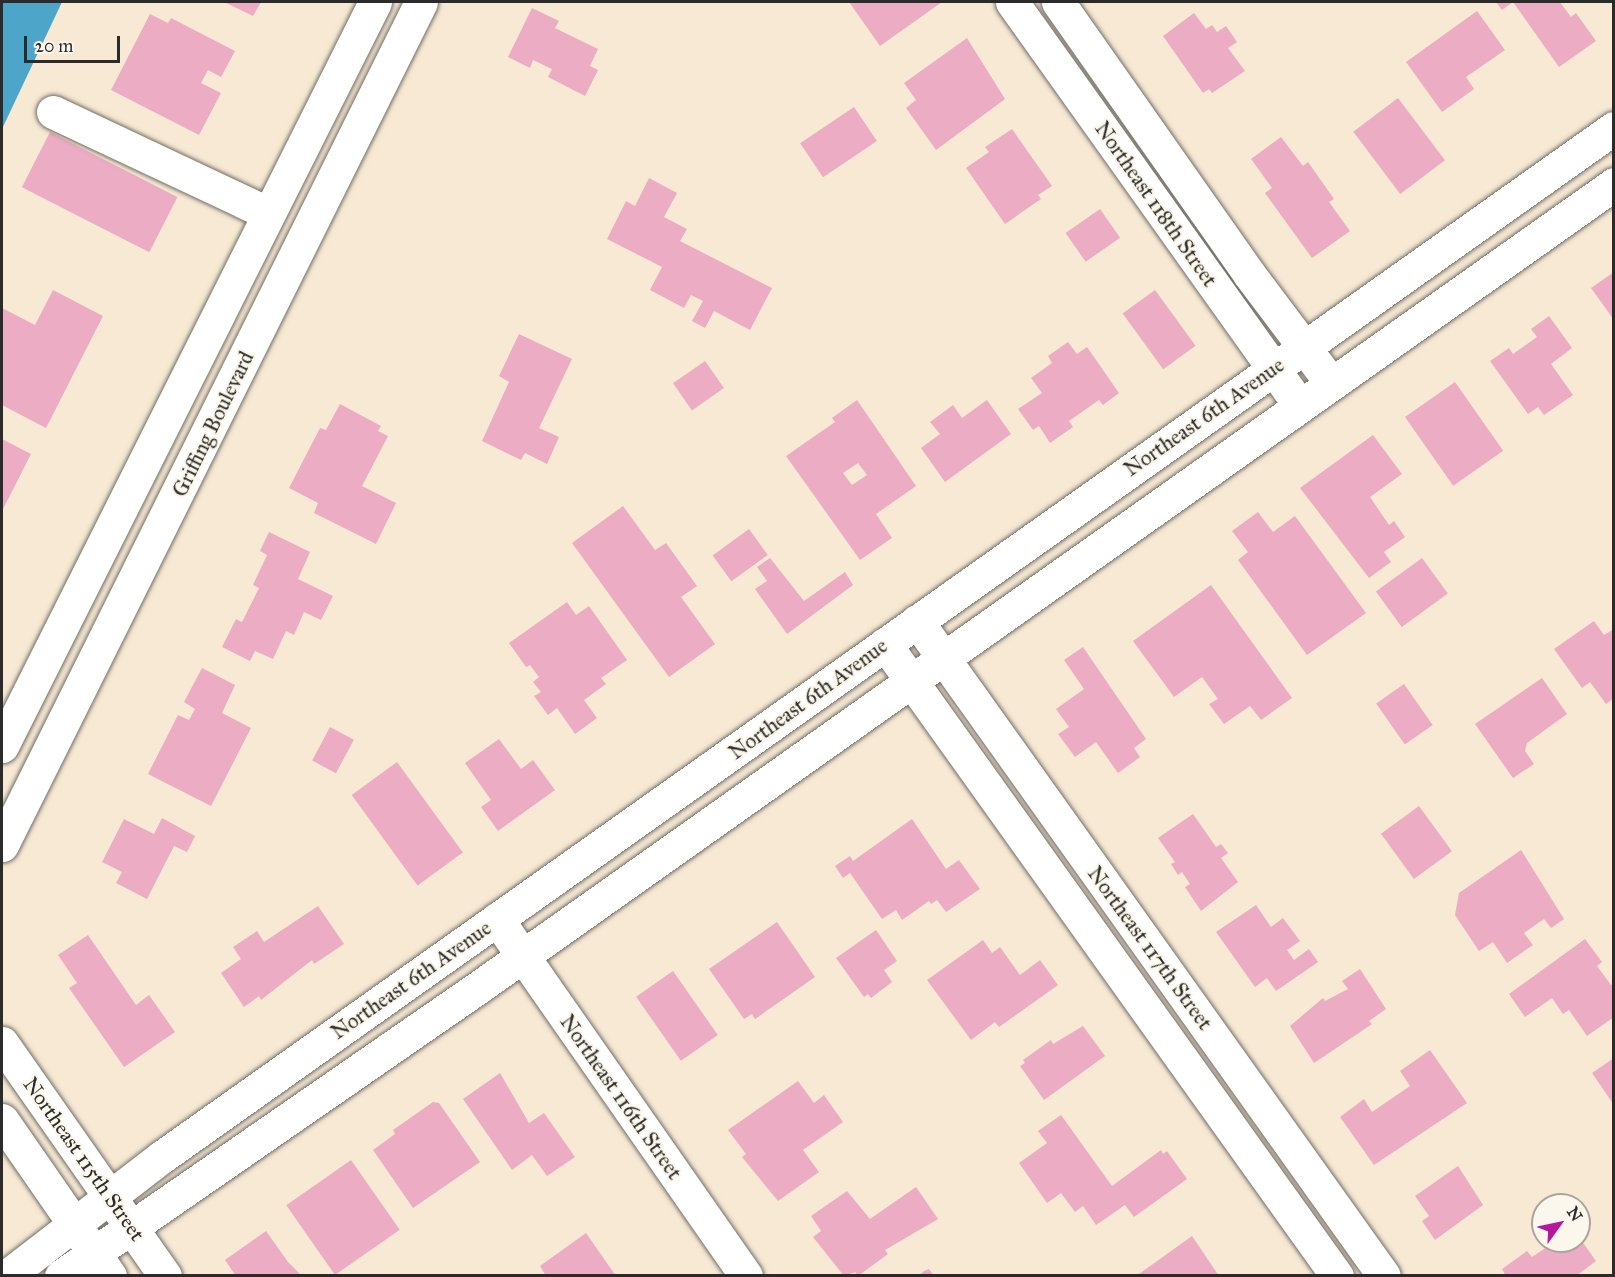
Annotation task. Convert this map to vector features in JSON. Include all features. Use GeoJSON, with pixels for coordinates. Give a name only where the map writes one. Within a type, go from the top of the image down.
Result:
{"type":"FeatureCollection","features":[{"type":"Feature","properties":{"kind":"street"},"geometry":{"type":"LineString","coordinates":[[2,746],[375,2]]}},
{"type":"Feature","properties":{"kind":"street","name":"Griffing Boulevard"},"geometry":{"type":"LineString","coordinates":[[2,845],[421,2]]}},
{"type":"Feature","properties":{"kind":"street","name":"Northeast 118th Street"},"geometry":{"type":"LineString","coordinates":[[1012,2],[1300,406]]}},
{"type":"Feature","properties":{"kind":"street","name":"Northeast 118th Street"},"geometry":{"type":"LineString","coordinates":[[1058,2],[1249,274],[1331,383]]}},
{"type":"Feature","properties":{"kind":"street"},"geometry":{"type":"LineString","coordinates":[[53,112],[268,213]]}},
{"type":"Feature","properties":{"kind":"street","name":"Northeast 6th Avenue"},"geometry":{"type":"LineString","coordinates":[[7,1275],[110,1194],[1614,128]]}},
{"type":"Feature","properties":{"kind":"street","name":"Northeast 6th Avenue"},"geometry":{"type":"LineString","coordinates":[[61,1275],[102,1265],[133,1229],[1614,184]]}},
{"type":"Feature","properties":{"kind":"street","name":"Northeast 117th Street"},"geometry":{"type":"LineString","coordinates":[[917,621],[1384,1275]]}},
{"type":"Feature","properties":{"kind":"street","name":"Northeast 117th Street"},"geometry":{"type":"LineString","coordinates":[[885,644],[1337,1275]]}},
{"type":"Feature","properties":{"kind":"street","name":"Northeast 116th Street"},"geometry":{"type":"LineString","coordinates":[[497,919],[746,1275]]}},
{"type":"Feature","properties":{"kind":"street","name":"Northeast 115th Street"},"geometry":{"type":"LineString","coordinates":[[2,1043],[165,1275]]}},
{"type":"Feature","properties":{"kind":"street","name":"Northeast 115th Street"},"geometry":{"type":"LineString","coordinates":[[2,1120],[75,1222],[102,1265]]}},
{"type":"Feature","properties":{"kind":"water"},"geometry":{"type":"Polygon","coordinates":[[[2,2],[62,2],[2,129],[2,2]]]}},
{"type":"Feature","properties":{"kind":"building"},"geometry":{"type":"Polygon","coordinates":[[[224,2],[261,2],[253,16],[224,2]]]}},
{"type":"Feature","properties":{"kind":"building"},"geometry":{"type":"Polygon","coordinates":[[[849,2],[942,2],[880,46],[849,2]]]}},
{"type":"Feature","properties":{"kind":"building"},"geometry":{"type":"Polygon","coordinates":[[[1496,2],[1513,2],[1502,10],[1496,2]]]}},
{"type":"Feature","properties":{"kind":"building"},"geometry":{"type":"Polygon","coordinates":[[[1513,2],[1560,2],[1571,17],[1576,13],[1596,41],[1559,67],[1513,2]]]}},
{"type":"Feature","properties":{"kind":"building"},"geometry":{"type":"Polygon","coordinates":[[[532,8],[559,21],[555,28],[598,49],[590,66],[598,70],[585,96],[548,77],[552,69],[533,60],[530,68],[508,57],[532,8]]]}},
{"type":"Feature","properties":{"kind":"building"},"geometry":{"type":"Polygon","coordinates":[[[1477,11],[1505,50],[1466,77],[1474,89],[1442,112],[1406,62],[1477,11]]]}},
{"type":"Feature","properties":{"kind":"building"},"geometry":{"type":"Polygon","coordinates":[[[1194,13],[1206,29],[1212,25],[1217,32],[1226,26],[1237,42],[1228,48],[1245,71],[1212,93],[1209,89],[1203,93],[1163,36],[1194,13]]]}},
{"type":"Feature","properties":{"kind":"building"},"geometry":{"type":"Polygon","coordinates":[[[150,14],[168,23],[171,18],[235,51],[221,77],[208,70],[201,83],[221,93],[199,135],[111,90],[150,14]]]}},
{"type":"Feature","properties":{"kind":"building"},"geometry":{"type":"Polygon","coordinates":[[[967,38],[1005,99],[936,150],[906,108],[916,100],[904,83],[967,38]]]}},
{"type":"Feature","properties":{"kind":"building"},"geometry":{"type":"Polygon","coordinates":[[[1398,98],[1445,160],[1400,194],[1353,132],[1398,98]]]}},
{"type":"Feature","properties":{"kind":"building"},"geometry":{"type":"Polygon","coordinates":[[[854,107],[877,141],[823,177],[800,143],[854,107]]]}},
{"type":"Feature","properties":{"kind":"building"},"geometry":{"type":"Polygon","coordinates":[[[1012,129],[1052,186],[1038,195],[1041,199],[1005,224],[966,168],[989,152],[985,147],[1012,129]]]}},
{"type":"Feature","properties":{"kind":"building"},"geometry":{"type":"Polygon","coordinates":[[[50,132],[177,197],[149,252],[22,187],[50,132]]]}},
{"type":"Feature","properties":{"kind":"building"},"geometry":{"type":"Polygon","coordinates":[[[1281,137],[1303,166],[1308,162],[1334,199],[1329,202],[1350,231],[1312,258],[1265,193],[1272,188],[1251,159],[1281,137]]]}},
{"type":"Feature","properties":{"kind":"building"},"geometry":{"type":"Polygon","coordinates":[[[649,178],[677,193],[664,217],[687,229],[680,241],[772,288],[750,330],[714,311],[705,328],[692,321],[703,301],[691,295],[684,308],[650,290],[662,267],[607,239],[626,201],[635,206],[649,178]]]}},
{"type":"Feature","properties":{"kind":"building"},"geometry":{"type":"Polygon","coordinates":[[[1100,209],[1120,238],[1086,262],[1066,233],[1100,209]]]}},
{"type":"Feature","properties":{"kind":"building"},"geometry":{"type":"Polygon","coordinates":[[[1614,272],[1614,320],[1591,288],[1614,272]]]}},
{"type":"Feature","properties":{"kind":"building"},"geometry":{"type":"Polygon","coordinates":[[[53,290],[103,316],[46,428],[2,405],[2,308],[35,325],[53,290]]]}},
{"type":"Feature","properties":{"kind":"building"},"geometry":{"type":"Polygon","coordinates":[[[1155,290],[1196,346],[1163,369],[1123,314],[1155,290]]]}},
{"type":"Feature","properties":{"kind":"building"},"geometry":{"type":"Polygon","coordinates":[[[1549,316],[1572,348],[1551,364],[1573,395],[1544,415],[1538,407],[1528,414],[1490,361],[1509,348],[1513,354],[1537,337],[1531,329],[1549,316]]]}},
{"type":"Feature","properties":{"kind":"building"},"geometry":{"type":"Polygon","coordinates":[[[519,334],[572,359],[539,428],[559,437],[547,464],[525,453],[521,460],[482,441],[509,382],[499,376],[519,334]]]}},
{"type":"Feature","properties":{"kind":"building"},"geometry":{"type":"Polygon","coordinates":[[[1068,342],[1077,354],[1087,347],[1119,393],[1103,405],[1099,400],[1069,421],[1073,427],[1050,443],[1039,426],[1033,430],[1018,409],[1042,393],[1031,378],[1052,363],[1048,356],[1068,342]]]}},
{"type":"Feature","properties":{"kind":"building"},"geometry":{"type":"Polygon","coordinates":[[[705,361],[724,388],[692,410],[673,383],[705,361]]]}},
{"type":"Feature","properties":{"kind":"building"},"geometry":{"type":"Polygon","coordinates":[[[1455,382],[1503,451],[1453,486],[1405,417],[1455,382]]]}},
{"type":"Feature","properties":{"kind":"building"},"geometry":{"type":"Polygon","coordinates":[[[857,400],[916,486],[876,514],[892,538],[860,560],[786,456],[835,422],[832,418],[857,400]],[[858,463],[843,473],[852,485],[867,475],[858,463]]]}},
{"type":"Feature","properties":{"kind":"building"},"geometry":{"type":"Polygon","coordinates":[[[987,400],[1011,434],[945,482],[921,448],[940,434],[930,422],[953,405],[962,418],[987,400]]]}},
{"type":"Feature","properties":{"kind":"building"},"geometry":{"type":"Polygon","coordinates":[[[340,404],[381,426],[378,431],[388,436],[362,486],[396,503],[376,544],[314,513],[318,503],[289,488],[320,428],[326,430],[340,404]]]}},
{"type":"Feature","properties":{"kind":"building"},"geometry":{"type":"Polygon","coordinates":[[[1373,435],[1402,474],[1370,497],[1389,525],[1394,521],[1405,537],[1384,552],[1391,562],[1369,578],[1300,488],[1373,435]]]}},
{"type":"Feature","properties":{"kind":"building"},"geometry":{"type":"Polygon","coordinates":[[[2,439],[31,454],[2,511],[2,439]]]}},
{"type":"Feature","properties":{"kind":"building"},"geometry":{"type":"Polygon","coordinates":[[[623,506],[655,550],[666,543],[697,586],[681,597],[715,644],[669,677],[572,543],[623,506]]]}},
{"type":"Feature","properties":{"kind":"building"},"geometry":{"type":"Polygon","coordinates":[[[1258,512],[1273,532],[1295,516],[1366,613],[1307,655],[1238,560],[1248,552],[1232,531],[1258,512]]]}},
{"type":"Feature","properties":{"kind":"building"},"geometry":{"type":"Polygon","coordinates":[[[749,529],[768,555],[731,581],[713,555],[749,529]]]}},
{"type":"Feature","properties":{"kind":"building"},"geometry":{"type":"Polygon","coordinates":[[[269,532],[310,552],[298,579],[333,596],[321,620],[304,612],[294,635],[286,631],[273,659],[255,651],[250,661],[222,647],[236,619],[242,622],[259,588],[253,585],[267,555],[260,551],[269,532]]]}},
{"type":"Feature","properties":{"kind":"building"},"geometry":{"type":"Polygon","coordinates":[[[770,558],[804,601],[845,572],[853,585],[787,634],[755,589],[767,581],[757,567],[770,558]]]}},
{"type":"Feature","properties":{"kind":"building"},"geometry":{"type":"Polygon","coordinates":[[[1422,558],[1448,594],[1402,627],[1376,592],[1422,558]]]}},
{"type":"Feature","properties":{"kind":"building"},"geometry":{"type":"Polygon","coordinates":[[[1211,585],[1292,698],[1261,720],[1250,706],[1224,724],[1209,704],[1218,699],[1202,677],[1174,697],[1133,641],[1211,585]]]}},
{"type":"Feature","properties":{"kind":"building"},"geometry":{"type":"Polygon","coordinates":[[[567,602],[576,615],[589,606],[627,660],[601,678],[606,684],[584,700],[597,718],[575,734],[557,708],[548,715],[534,696],[541,692],[533,682],[539,677],[530,665],[526,667],[509,643],[567,602]]]}},
{"type":"Feature","properties":{"kind":"building"},"geometry":{"type":"Polygon","coordinates":[[[1594,621],[1604,635],[1614,629],[1614,698],[1606,704],[1590,682],[1582,688],[1554,649],[1594,621]]]}},
{"type":"Feature","properties":{"kind":"building"},"geometry":{"type":"Polygon","coordinates":[[[1083,647],[1146,739],[1134,748],[1140,757],[1118,773],[1096,742],[1075,757],[1058,734],[1069,727],[1056,709],[1084,689],[1064,660],[1083,647]]]}},
{"type":"Feature","properties":{"kind":"building"},"geometry":{"type":"Polygon","coordinates":[[[202,668],[235,685],[222,713],[251,728],[211,806],[148,774],[178,715],[189,720],[195,709],[184,702],[202,668]]]}},
{"type":"Feature","properties":{"kind":"building"},"geometry":{"type":"Polygon","coordinates":[[[1542,678],[1567,714],[1527,743],[1525,751],[1534,764],[1513,778],[1475,724],[1542,678]]]}},
{"type":"Feature","properties":{"kind":"building"},"geometry":{"type":"Polygon","coordinates":[[[1404,684],[1433,725],[1405,744],[1376,704],[1404,684]]]}},
{"type":"Feature","properties":{"kind":"building"},"geometry":{"type":"Polygon","coordinates":[[[330,727],[354,740],[336,773],[312,761],[330,727]]]}},
{"type":"Feature","properties":{"kind":"building"},"geometry":{"type":"Polygon","coordinates":[[[499,739],[521,769],[533,760],[555,790],[498,831],[481,807],[491,800],[465,763],[499,739]]]}},
{"type":"Feature","properties":{"kind":"building"},"geometry":{"type":"Polygon","coordinates":[[[397,762],[463,853],[418,886],[352,795],[397,762]]]}},
{"type":"Feature","properties":{"kind":"building"},"geometry":{"type":"Polygon","coordinates":[[[1419,806],[1452,851],[1414,879],[1381,834],[1419,806]]]}},
{"type":"Feature","properties":{"kind":"building"},"geometry":{"type":"Polygon","coordinates":[[[1193,814],[1216,847],[1221,844],[1228,853],[1221,858],[1238,882],[1201,911],[1185,887],[1190,884],[1182,872],[1178,875],[1171,864],[1175,862],[1158,838],[1193,814]]]}},
{"type":"Feature","properties":{"kind":"building"},"geometry":{"type":"Polygon","coordinates":[[[162,818],[195,836],[187,852],[174,846],[147,899],[116,883],[122,872],[102,862],[124,819],[154,834],[162,818]]]}},
{"type":"Feature","properties":{"kind":"building"},"geometry":{"type":"Polygon","coordinates":[[[912,819],[946,869],[959,860],[980,889],[946,912],[937,900],[931,904],[929,901],[902,920],[896,910],[882,919],[850,873],[843,878],[835,866],[850,856],[853,861],[912,819]]]}},
{"type":"Feature","properties":{"kind":"building"},"geometry":{"type":"Polygon","coordinates":[[[1521,850],[1564,919],[1551,928],[1544,919],[1524,933],[1533,945],[1507,963],[1493,942],[1479,951],[1455,915],[1459,893],[1521,850]]]}},
{"type":"Feature","properties":{"kind":"building"},"geometry":{"type":"Polygon","coordinates":[[[1256,905],[1271,927],[1283,918],[1300,941],[1287,950],[1294,960],[1309,949],[1318,962],[1276,991],[1267,978],[1255,987],[1216,932],[1256,905]]]}},
{"type":"Feature","properties":{"kind":"building"},"geometry":{"type":"Polygon","coordinates":[[[318,906],[344,944],[314,964],[312,960],[261,1000],[259,996],[244,1007],[221,973],[241,959],[233,947],[257,931],[264,942],[318,906]]]}},
{"type":"Feature","properties":{"kind":"building"},"geometry":{"type":"Polygon","coordinates":[[[777,922],[815,977],[755,1019],[752,1014],[744,1019],[709,969],[777,922]]]}},
{"type":"Feature","properties":{"kind":"building"},"geometry":{"type":"Polygon","coordinates":[[[876,930],[897,961],[884,970],[892,982],[871,998],[868,994],[864,997],[836,958],[876,930]]]}},
{"type":"Feature","properties":{"kind":"building"},"geometry":{"type":"Polygon","coordinates":[[[88,935],[136,1005],[149,995],[175,1032],[124,1067],[69,988],[77,983],[58,955],[88,935]]]}},
{"type":"Feature","properties":{"kind":"building"},"geometry":{"type":"Polygon","coordinates":[[[1585,939],[1602,962],[1597,966],[1611,985],[1614,983],[1614,1017],[1587,1036],[1569,1010],[1563,1014],[1552,998],[1525,1017],[1509,994],[1585,939]]]}},
{"type":"Feature","properties":{"kind":"building"},"geometry":{"type":"Polygon","coordinates":[[[983,940],[992,953],[1000,947],[1020,975],[1040,960],[1058,985],[999,1027],[995,1022],[971,1040],[927,980],[983,940]]]}},
{"type":"Feature","properties":{"kind":"building"},"geometry":{"type":"Polygon","coordinates":[[[1360,969],[1386,1009],[1369,1021],[1372,1024],[1314,1063],[1290,1026],[1323,998],[1325,1001],[1348,989],[1342,981],[1360,969]]]}},
{"type":"Feature","properties":{"kind":"building"},"geometry":{"type":"Polygon","coordinates":[[[673,971],[718,1035],[681,1061],[636,997],[673,971]]]}},
{"type":"Feature","properties":{"kind":"building"},"geometry":{"type":"Polygon","coordinates":[[[1083,1026],[1105,1056],[1044,1100],[1020,1066],[1025,1063],[1023,1060],[1051,1040],[1053,1044],[1083,1026]]]}},
{"type":"Feature","properties":{"kind":"building"},"geometry":{"type":"Polygon","coordinates":[[[1430,1050],[1467,1103],[1374,1165],[1340,1117],[1364,1099],[1372,1112],[1410,1086],[1400,1071],[1430,1050]]]}},
{"type":"Feature","properties":{"kind":"building"},"geometry":{"type":"Polygon","coordinates":[[[1614,1058],[1614,1105],[1592,1073],[1614,1058]]]}},
{"type":"Feature","properties":{"kind":"building"},"geometry":{"type":"Polygon","coordinates":[[[500,1073],[529,1123],[544,1113],[575,1157],[547,1176],[532,1155],[512,1170],[463,1099],[500,1073]]]}},
{"type":"Feature","properties":{"kind":"building"},"geometry":{"type":"Polygon","coordinates":[[[798,1081],[814,1103],[824,1095],[843,1122],[803,1150],[819,1172],[778,1201],[742,1157],[746,1154],[728,1130],[798,1081]]]}},
{"type":"Feature","properties":{"kind":"building"},"geometry":{"type":"Polygon","coordinates":[[[433,1102],[439,1103],[480,1162],[413,1208],[373,1150],[395,1134],[393,1130],[433,1102]]]}},
{"type":"Feature","properties":{"kind":"building"},"geometry":{"type":"Polygon","coordinates":[[[1061,1115],[1112,1186],[1161,1150],[1163,1154],[1167,1151],[1187,1179],[1134,1217],[1125,1205],[1096,1225],[1083,1206],[1075,1212],[1061,1193],[1047,1203],[1019,1163],[1047,1143],[1038,1131],[1061,1115]]]}},
{"type":"Feature","properties":{"kind":"building"},"geometry":{"type":"Polygon","coordinates":[[[351,1160],[400,1230],[335,1275],[286,1205],[351,1160]]]}},
{"type":"Feature","properties":{"kind":"building"},"geometry":{"type":"Polygon","coordinates":[[[1458,1166],[1483,1205],[1435,1240],[1422,1221],[1429,1216],[1415,1196],[1458,1166]]]}},
{"type":"Feature","properties":{"kind":"building"},"geometry":{"type":"Polygon","coordinates":[[[916,1187],[938,1219],[885,1250],[888,1254],[858,1276],[855,1272],[844,1276],[813,1237],[821,1231],[811,1216],[847,1191],[870,1219],[916,1187]]]}},
{"type":"Feature","properties":{"kind":"building"},"geometry":{"type":"Polygon","coordinates":[[[266,1231],[288,1262],[302,1276],[236,1276],[225,1260],[266,1231]]]}},
{"type":"Feature","properties":{"kind":"building"},"geometry":{"type":"Polygon","coordinates":[[[586,1233],[616,1276],[546,1276],[540,1266],[586,1233]]]}},
{"type":"Feature","properties":{"kind":"building"},"geometry":{"type":"Polygon","coordinates":[[[1192,1236],[1219,1276],[1140,1276],[1139,1274],[1192,1236]]]}},
{"type":"Feature","properties":{"kind":"building"},"geometry":{"type":"Polygon","coordinates":[[[1527,1251],[1532,1257],[1538,1253],[1590,1253],[1596,1261],[1576,1276],[1506,1276],[1502,1269],[1527,1251]]]}},
{"type":"Feature","properties":{"kind":"building"},"geometry":{"type":"Polygon","coordinates":[[[929,1269],[934,1276],[919,1276],[924,1271],[929,1269]]]}}]}
